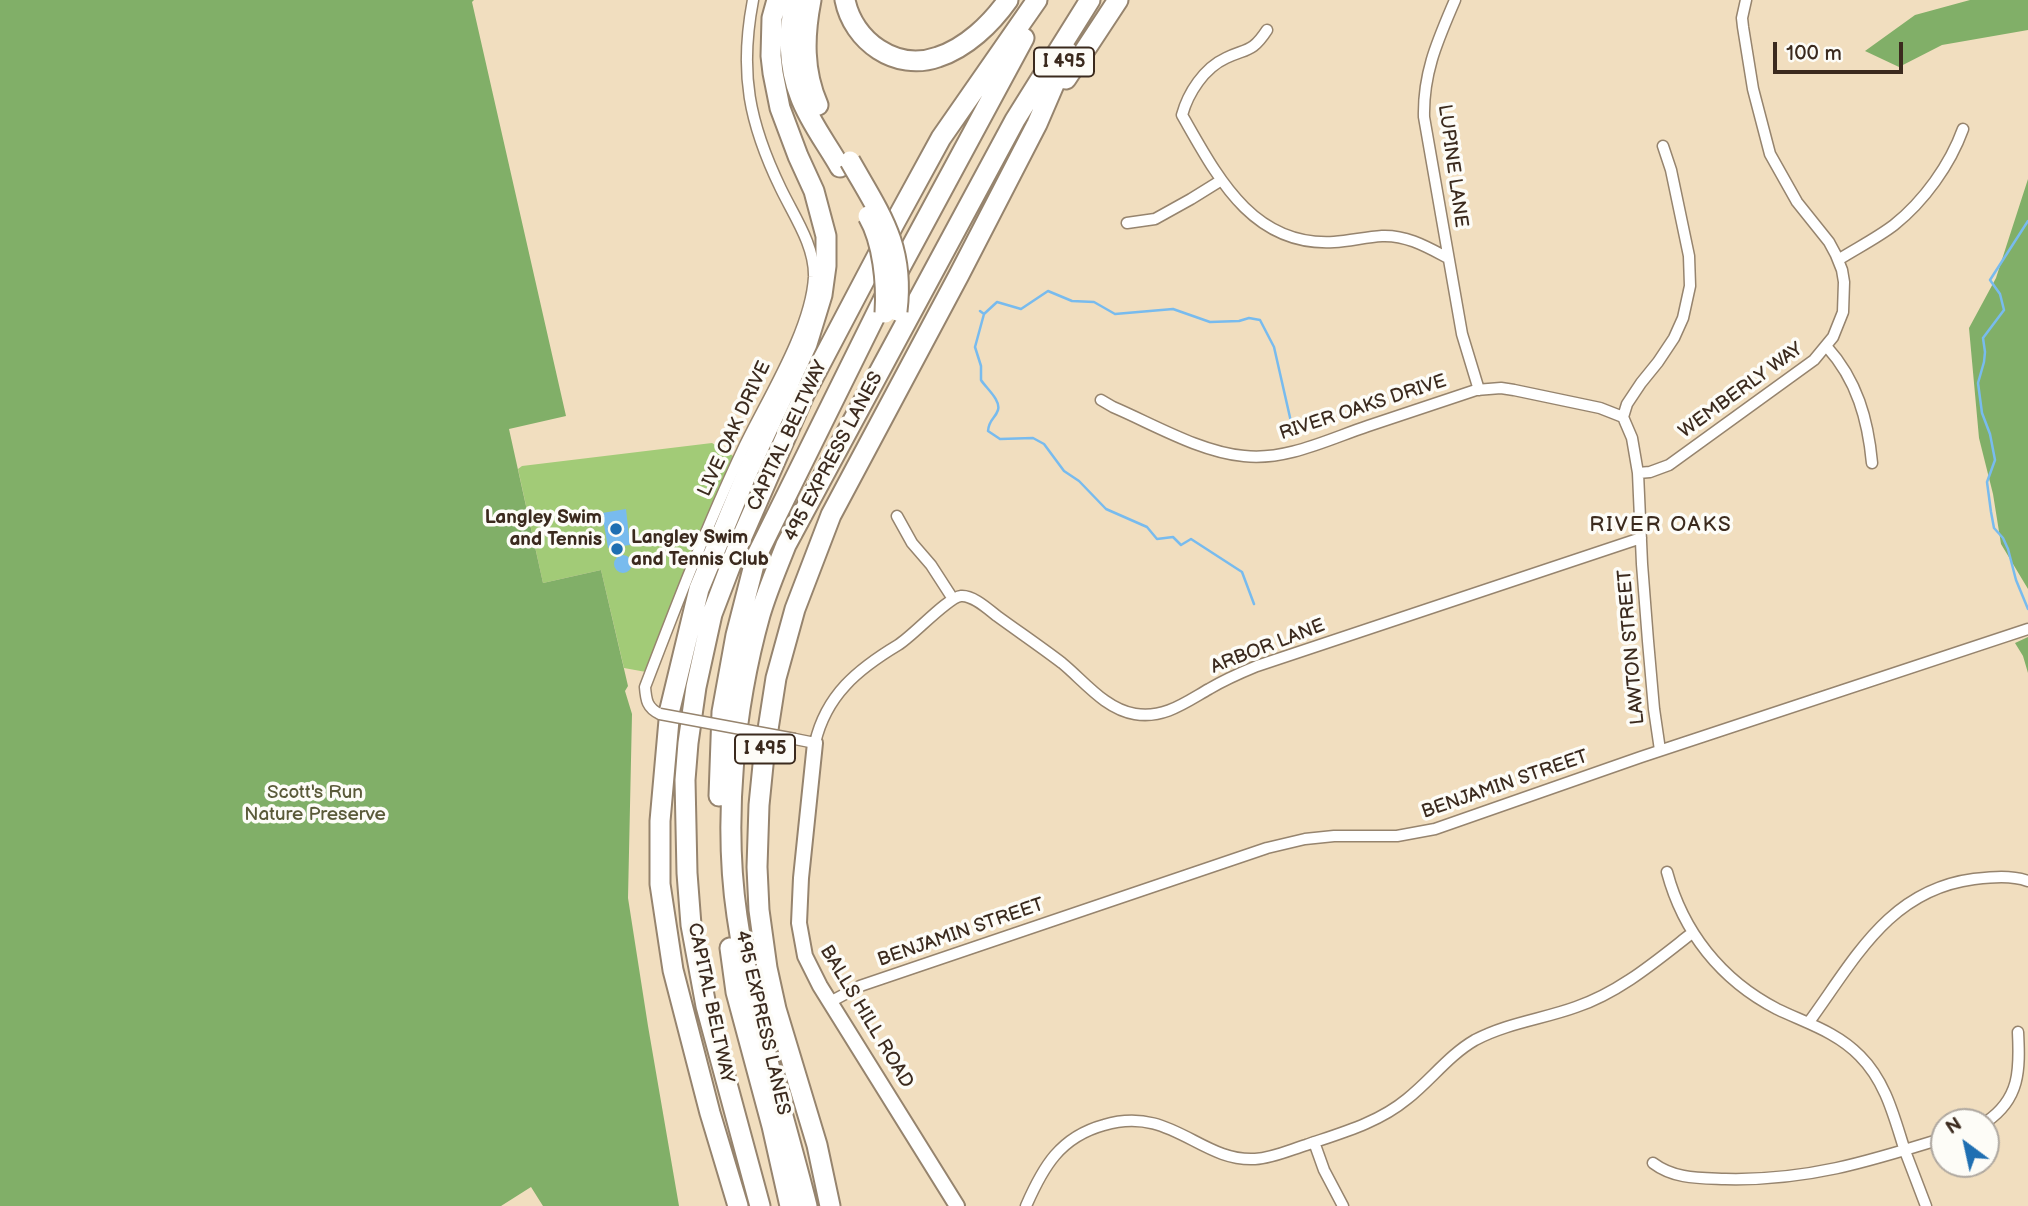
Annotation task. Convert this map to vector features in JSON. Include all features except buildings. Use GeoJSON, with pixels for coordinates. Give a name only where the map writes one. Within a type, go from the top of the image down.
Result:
{"type":"FeatureCollection","features":[{"type":"Feature","properties":{"kind":"highway"},"geometry":{"type":"LineString","coordinates":[[724,1206],[709,1113],[673,970],[660,884],[660,821],[670,709],[699,589],[747,472],[807,344],[822,295],[826,236],[814,191],[798,156],[776,93],[771,56],[772,18],[777,0]]}},
{"type":"Feature","properties":{"kind":"highway"},"geometry":{"type":"LineString","coordinates":[[786,545],[817,468],[877,356],[900,288],[892,237],[811,117],[800,96],[790,43],[795,0]]}},
{"type":"Feature","properties":{"kind":"highway"},"geometry":{"type":"LineString","coordinates":[[756,557],[891,314],[878,241],[872,223],[811,89],[806,60],[806,28],[811,0]]}},
{"type":"Feature","properties":{"kind":"highway"},"geometry":{"type":"LineString","coordinates":[[845,0],[847,11],[862,37],[875,48],[894,57],[915,61],[937,58],[961,46],[984,28],[1008,0]]}},
{"type":"Feature","properties":{"kind":"highway","name":"CAPITAL BELTWAY"},"geometry":{"type":"LineString","coordinates":[[760,1206],[706,1006],[691,925],[685,780],[689,732],[712,614],[738,546],[804,395],[941,138],[1037,0]]}},
{"type":"Feature","properties":{"kind":"highway","name":"495 EXPRESS LANES"},"geometry":{"type":"LineString","coordinates":[[790,1206],[772,1126],[736,992],[724,913],[719,805],[722,712],[736,635],[756,557],[887,292],[1044,0]]}},
{"type":"Feature","properties":{"kind":"highway","name":"495 EXPRESS LANES"},"geometry":{"type":"LineString","coordinates":[[807,1206],[759,1026],[737,914],[730,807],[735,755],[760,614],[786,545],[1015,120],[1091,0]]}},
{"type":"Feature","properties":{"kind":"highway","name":"I 495"},"geometry":{"type":"LineString","coordinates":[[830,1206],[817,1145],[776,1009],[759,910],[759,805],[776,678],[794,609],[831,515],[1037,124],[1091,0]]}},
{"type":"Feature","properties":{"kind":"highway"},"geometry":{"type":"LineString","coordinates":[[1037,124],[1118,0]]}},
{"type":"Feature","properties":{"kind":"highway"},"geometry":{"type":"LineString","coordinates":[[685,780],[678,843],[677,938],[693,1045]]}},
{"type":"Feature","properties":{"kind":"highway"},"geometry":{"type":"LineString","coordinates":[[709,1113],[738,1206]]}},
{"type":"Feature","properties":{"kind":"highway"},"geometry":{"type":"LineString","coordinates":[[817,1145],[838,1206]]}},
{"type":"Feature","properties":{"kind":"street","name":"LIVE OAK DRIVE"},"geometry":{"type":"LineString","coordinates":[[753,0],[746,60],[750,104],[764,152],[813,258],[812,292],[805,320],[696,557],[645,687],[646,701],[653,711],[660,714],[815,743]]}},
{"type":"Feature","properties":{"kind":"street","name":"LUPINE LANE"},"geometry":{"type":"LineString","coordinates":[[1448,258],[1426,130],[1424,101],[1432,57],[1455,0]]}},
{"type":"Feature","properties":{"kind":"street","name":"WEMBERLY WAY"},"geometry":{"type":"LineString","coordinates":[[1638,473],[1660,470],[1679,458],[1814,360],[1827,347],[1843,312],[1844,282],[1838,260],[1829,242],[1792,195],[1770,154],[1753,89],[1743,27],[1746,0]]}},
{"type":"Feature","properties":{"kind":"street"},"geometry":{"type":"LineString","coordinates":[[1266,30],[1259,43],[1250,50],[1224,59],[1212,67],[1186,100],[1182,115],[1220,181],[1249,213],[1287,236],[1318,242],[1378,236],[1401,237],[1448,258],[1464,342],[1479,390],[1514,390],[1600,408],[1623,417],[1627,404],[1674,338],[1683,318],[1690,286],[1689,256],[1671,170],[1663,146]]}},
{"type":"Feature","properties":{"kind":"street"},"geometry":{"type":"LineString","coordinates":[[1838,260],[1891,227],[1913,206],[1952,154],[1963,129]]}},
{"type":"Feature","properties":{"kind":"street"},"geometry":{"type":"LineString","coordinates":[[1127,223],[1155,219],[1220,181]]}},
{"type":"Feature","properties":{"kind":"street"},"geometry":{"type":"LineString","coordinates":[[1827,347],[1844,369],[1860,401],[1872,463]]}},
{"type":"Feature","properties":{"kind":"street","name":"RIVER OAKS DRIVE"},"geometry":{"type":"LineString","coordinates":[[1101,400],[1219,452],[1256,457],[1282,454],[1312,445],[1479,390]]}},
{"type":"Feature","properties":{"kind":"street","name":"LAWTON STREET"},"geometry":{"type":"LineString","coordinates":[[1623,417],[1632,438],[1638,473],[1654,709],[1660,750]]}},
{"type":"Feature","properties":{"kind":"street"},"geometry":{"type":"LineString","coordinates":[[897,516],[912,543],[953,598]]}},
{"type":"Feature","properties":{"kind":"street","name":"ARBOR LANE"},"geometry":{"type":"LineString","coordinates":[[953,598],[961,596],[979,603],[1062,663],[1111,704],[1135,714],[1153,714],[1173,710],[1208,689],[1257,666],[1641,538]]}},
{"type":"Feature","properties":{"kind":"street","name":"BALLS HILL ROAD"},"geometry":{"type":"LineString","coordinates":[[953,598],[914,634],[852,678],[829,704],[819,725],[801,878],[799,923],[805,956],[830,1002],[957,1206]]}},
{"type":"Feature","properties":{"kind":"street","name":"BENJAMIN STREET"},"geometry":{"type":"LineString","coordinates":[[830,1002],[860,986],[1271,847],[1315,838],[1397,836],[1435,829],[1660,750],[2028,629]]}},
{"type":"Feature","properties":{"kind":"street"},"geometry":{"type":"LineString","coordinates":[[1667,872],[1677,904],[1692,933],[1737,982],[1775,1008],[1833,1034],[1847,1044],[1872,1070],[1888,1097],[1926,1206]]}},
{"type":"Feature","properties":{"kind":"street"},"geometry":{"type":"LineString","coordinates":[[1809,1023],[1878,929],[1909,902],[1931,890],[1956,882],[2008,877],[2028,881]]}},
{"type":"Feature","properties":{"kind":"street"},"geometry":{"type":"LineString","coordinates":[[1026,1206],[1039,1178],[1055,1154],[1078,1136],[1105,1124],[1134,1121],[1163,1125],[1215,1150],[1240,1158],[1266,1157],[1366,1124],[1396,1108],[1448,1059],[1482,1037],[1507,1026],[1578,1006],[1616,988],[1692,933]]}},
{"type":"Feature","properties":{"kind":"street"},"geometry":{"type":"LineString","coordinates":[[2000,1111],[2014,1088],[2019,1064],[2018,1032]]}},
{"type":"Feature","properties":{"kind":"street"},"geometry":{"type":"LineString","coordinates":[[1314,1142],[1327,1177],[1343,1206]]}},
{"type":"Feature","properties":{"kind":"street"},"geometry":{"type":"LineString","coordinates":[[1653,1163],[1662,1170],[1679,1176],[1741,1180],[1773,1178],[1844,1168],[1930,1142]]}},
{"type":"Feature","properties":{"kind":"green space","name":"Scott's Run Nature Preserve"},"geometry":{"type":"Polygon","coordinates":[[[0,0],[474,0],[472,2],[566,416],[509,429],[543,583],[601,570],[628,686],[625,691],[632,714],[628,898],[679,1206],[543,1206],[531,1187],[501,1206],[0,1206],[0,0]]]}},
{"type":"Feature","properties":{"kind":"green space"},"geometry":{"type":"Polygon","coordinates":[[[1970,0],[2028,0],[2028,30],[1942,45],[1899,67],[1865,51],[1915,15],[1970,0]]]}},
{"type":"Feature","properties":{"kind":"green space"},"geometry":{"type":"Polygon","coordinates":[[[2028,179],[2028,589],[2001,544],[1993,494],[1979,438],[1969,328],[1996,278],[2028,179]]]}},
{"type":"Feature","properties":{"kind":"green space","name":"Langley Swim and Tennis Club"},"geometry":{"type":"Polygon","coordinates":[[[712,443],[738,459],[646,672],[624,668],[601,570],[543,583],[518,469],[522,466],[712,443]]]}},
{"type":"Feature","properties":{"kind":"green space"},"geometry":{"type":"Polygon","coordinates":[[[2028,637],[2028,673],[2023,656],[2015,643],[2028,637]]]}},
{"type":"Feature","properties":{"kind":"water","name":"Langley Swim and Tennis"},"geometry":{"type":"Polygon","coordinates":[[[626,509],[630,545],[608,548],[602,513],[626,509]]]}},
{"type":"Feature","properties":{"kind":"water"},"geometry":{"type":"Polygon","coordinates":[[[623,555],[629,558],[632,564],[629,570],[623,573],[617,570],[614,564],[617,558],[623,555]]]}},
{"type":"Feature","properties":{"kind":"waterway"},"geometry":{"type":"LineString","coordinates":[[2028,221],[1990,280],[2000,294],[2004,310],[1983,338],[1984,362],[1978,383],[1982,413],[1990,434],[1995,460],[1987,482],[1994,528],[2008,549],[2016,580],[2028,609]]}},
{"type":"Feature","properties":{"kind":"waterway"},"geometry":{"type":"LineString","coordinates":[[984,314],[997,302],[1021,309],[1048,291],[1072,301],[1094,302],[1115,314],[1173,309],[1210,322],[1249,318],[1260,320],[1274,347],[1294,435]]}},
{"type":"Feature","properties":{"kind":"waterway"},"geometry":{"type":"LineString","coordinates":[[980,311],[984,314],[975,347],[981,366],[981,380],[998,406],[988,431],[1000,439],[1033,438],[1044,444],[1064,471],[1079,481],[1106,509],[1147,527],[1157,539],[1173,537],[1181,545],[1191,539],[1242,572],[1254,604]]}},
{"type":"Feature","properties":{"kind":"place","name":"Langley Swim and Tennis"},"geometry":{"type":"Point","coordinates":[616,529]}},
{"type":"Feature","properties":{"kind":"place","name":"Langley Swim and Tennis Club"},"geometry":{"type":"Point","coordinates":[617,549]}},
{"type":"Feature","properties":{"kind":"district","name":"RIVER OAKS"},"geometry":{"type":"Point","coordinates":[1661,526]}}]}
